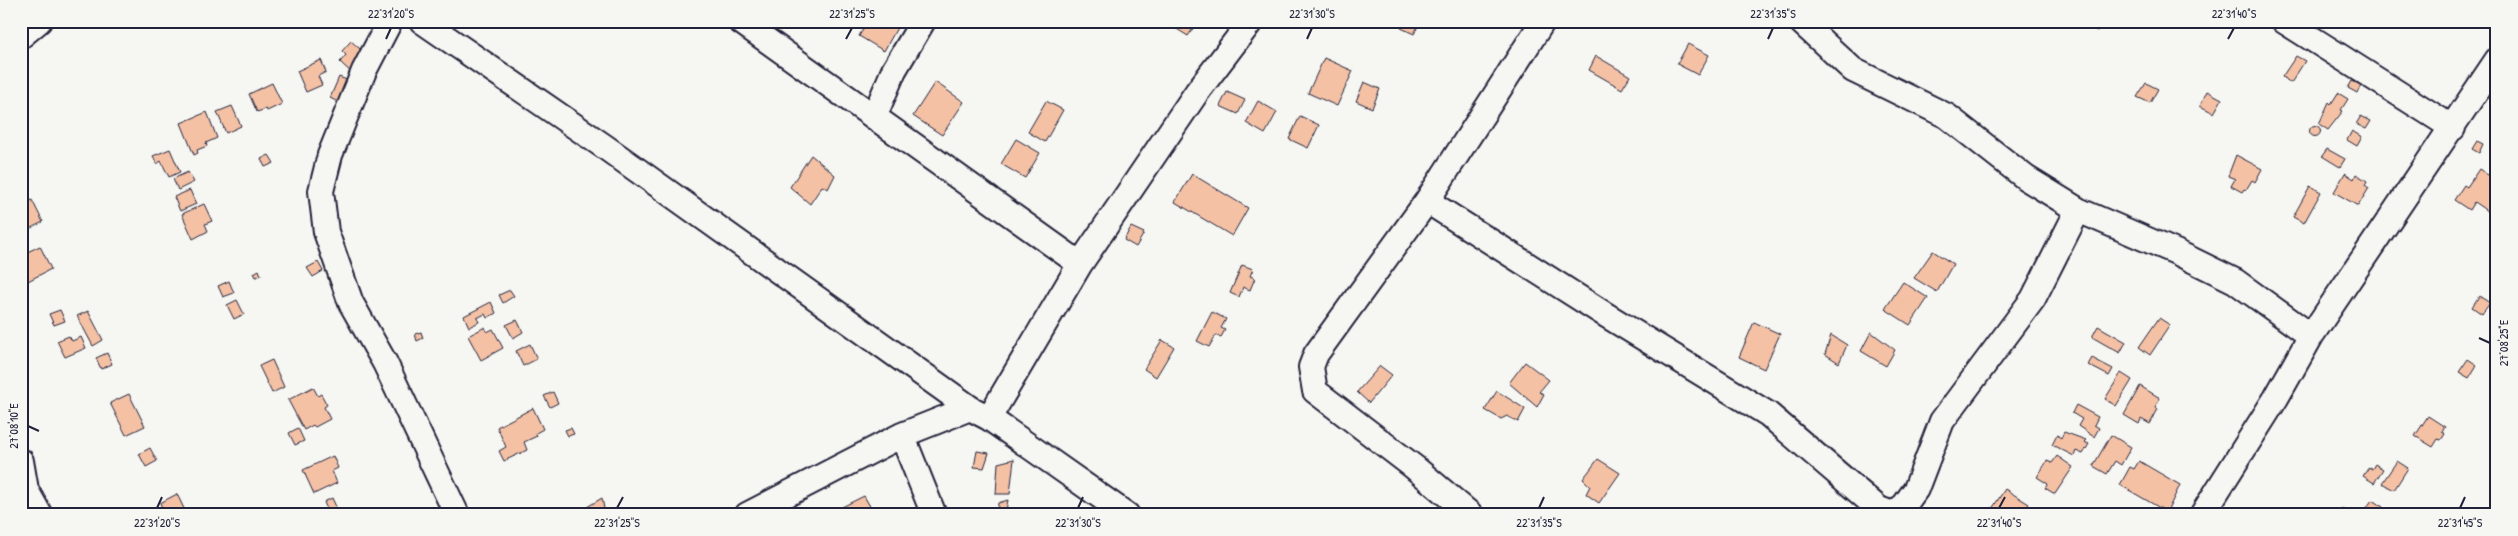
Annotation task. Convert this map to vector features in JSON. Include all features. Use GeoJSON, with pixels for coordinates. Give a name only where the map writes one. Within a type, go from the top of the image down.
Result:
{"type":"FeatureCollection","features":[{"type":"Feature","properties":{"kind":"street"},"geometry":{"type":"LineString","coordinates":[[21,36],[39,21]]}},
{"type":"Feature","properties":{"kind":"street"},"geometry":{"type":"LineString","coordinates":[[390,21],[364,72],[330,155],[321,191],[326,232],[351,303],[385,363],[457,515]]}},
{"type":"Feature","properties":{"kind":"street"},"geometry":{"type":"LineString","coordinates":[[422,21],[1127,515]]}},
{"type":"Feature","properties":{"kind":"street"},"geometry":{"type":"LineString","coordinates":[[740,21],[1080,264]]}},
{"type":"Feature","properties":{"kind":"street"},"geometry":{"type":"LineString","coordinates":[[874,117],[894,70],[923,21]]}},
{"type":"Feature","properties":{"kind":"street"},"geometry":{"type":"LineString","coordinates":[[747,515],[902,435],[979,413],[1197,92],[1252,21]]}},
{"type":"Feature","properties":{"kind":"street"},"geometry":{"type":"LineString","coordinates":[[1471,515],[1414,467],[1315,391],[1311,367],[1316,354],[1427,201],[1543,21]]}},
{"type":"Feature","properties":{"kind":"street"},"geometry":{"type":"LineString","coordinates":[[1800,21],[1853,70],[1947,116],[2026,178],[2078,210],[2176,252],[2235,282],[2312,336]]}},
{"type":"Feature","properties":{"kind":"street"},"geometry":{"type":"LineString","coordinates":[[2284,21],[2453,128]]}},
{"type":"Feature","properties":{"kind":"street"},"geometry":{"type":"LineString","coordinates":[[2202,515],[2276,398],[2312,336],[2497,60]]}},
{"type":"Feature","properties":{"kind":"street"},"geometry":{"type":"LineString","coordinates":[[1427,201],[1606,315],[1768,414],[1879,510],[1890,513],[1902,510],[1916,489],[1942,421],[2033,299],[2078,210]]}},
{"type":"Feature","properties":{"kind":"street"},"geometry":{"type":"LineString","coordinates":[[902,435],[934,515]]}},
{"type":"Feature","properties":{"kind":"street"},"geometry":{"type":"LineString","coordinates":[[21,461],[26,490],[40,515]]}},
{"type":"Feature","properties":{"kind":"building"},"geometry":{"type":"Polygon","coordinates":[[[829,21],[847,21],[842,29],[829,21]]]}},
{"type":"Feature","properties":{"kind":"building"},"geometry":{"type":"Polygon","coordinates":[[[868,21],[890,21],[898,26],[884,51],[859,36],[868,21]]]}},
{"type":"Feature","properties":{"kind":"building"},"geometry":{"type":"Polygon","coordinates":[[[1064,21],[1077,21],[1074,26],[1064,21]]]}},
{"type":"Feature","properties":{"kind":"building"},"geometry":{"type":"Polygon","coordinates":[[[1164,21],[1198,21],[1188,36],[1164,21]]]}},
{"type":"Feature","properties":{"kind":"building"},"geometry":{"type":"Polygon","coordinates":[[[1404,21],[1420,22],[1414,34],[1401,28],[1404,21]]]}},
{"type":"Feature","properties":{"kind":"building"},"geometry":{"type":"Polygon","coordinates":[[[2081,21],[2103,21],[2097,31],[2081,21]]]}},
{"type":"Feature","properties":{"kind":"building"},"geometry":{"type":"Polygon","coordinates":[[[351,41],[367,55],[354,75],[340,62],[346,55],[342,51],[351,41]]]}},
{"type":"Feature","properties":{"kind":"building"},"geometry":{"type":"Polygon","coordinates":[[[1688,44],[1709,55],[1698,75],[1677,64],[1688,44]]]}},
{"type":"Feature","properties":{"kind":"building"},"geometry":{"type":"Polygon","coordinates":[[[1596,56],[1630,76],[1622,89],[1589,70],[1596,56]]]}},
{"type":"Feature","properties":{"kind":"building"},"geometry":{"type":"Polygon","coordinates":[[[2296,56],[2305,61],[2291,83],[2282,77],[2296,56]]]}},
{"type":"Feature","properties":{"kind":"building"},"geometry":{"type":"Polygon","coordinates":[[[1324,58],[1353,71],[1337,106],[1308,93],[1324,58]]]}},
{"type":"Feature","properties":{"kind":"building"},"geometry":{"type":"Polygon","coordinates":[[[321,60],[326,72],[318,76],[322,85],[306,92],[297,71],[321,60]]]}},
{"type":"Feature","properties":{"kind":"building"},"geometry":{"type":"Polygon","coordinates":[[[339,77],[357,84],[348,107],[330,98],[339,77]]]}},
{"type":"Feature","properties":{"kind":"building"},"geometry":{"type":"Polygon","coordinates":[[[2352,81],[2361,85],[2357,93],[2348,88],[2352,81]]]}},
{"type":"Feature","properties":{"kind":"building"},"geometry":{"type":"Polygon","coordinates":[[[935,82],[964,102],[942,135],[913,116],[935,82]]]}},
{"type":"Feature","properties":{"kind":"building"},"geometry":{"type":"Polygon","coordinates":[[[1364,82],[1380,89],[1372,108],[1356,101],[1364,82]]]}},
{"type":"Feature","properties":{"kind":"building"},"geometry":{"type":"Polygon","coordinates":[[[272,83],[282,104],[267,111],[266,109],[257,112],[249,94],[272,83]]]}},
{"type":"Feature","properties":{"kind":"building"},"geometry":{"type":"Polygon","coordinates":[[[2146,83],[2158,89],[2150,103],[2137,97],[2146,83]]]}},
{"type":"Feature","properties":{"kind":"building"},"geometry":{"type":"Polygon","coordinates":[[[2207,91],[2222,99],[2214,113],[2200,106],[2207,91]]]}},
{"type":"Feature","properties":{"kind":"building"},"geometry":{"type":"Polygon","coordinates":[[[1227,92],[1245,100],[1238,114],[1220,106],[1227,92]]]}},
{"type":"Feature","properties":{"kind":"building"},"geometry":{"type":"Polygon","coordinates":[[[2338,93],[2348,99],[2341,110],[2343,111],[2328,130],[2319,124],[2329,102],[2331,104],[2338,93]]]}},
{"type":"Feature","properties":{"kind":"building"},"geometry":{"type":"Polygon","coordinates":[[[1046,101],[1063,110],[1045,142],[1028,132],[1046,101]]]}},
{"type":"Feature","properties":{"kind":"building"},"geometry":{"type":"Polygon","coordinates":[[[1258,101],[1277,112],[1265,134],[1246,123],[1258,101]]]}},
{"type":"Feature","properties":{"kind":"building"},"geometry":{"type":"Polygon","coordinates":[[[232,106],[241,126],[226,133],[217,112],[232,106]]]}},
{"type":"Feature","properties":{"kind":"building"},"geometry":{"type":"Polygon","coordinates":[[[207,112],[217,138],[206,143],[207,146],[197,150],[198,153],[194,155],[181,123],[207,112]]]}},
{"type":"Feature","properties":{"kind":"building"},"geometry":{"type":"Polygon","coordinates":[[[1300,116],[1319,125],[1308,148],[1289,139],[1300,116]]]}},
{"type":"Feature","properties":{"kind":"building"},"geometry":{"type":"Polygon","coordinates":[[[2361,116],[2371,121],[2366,129],[2356,124],[2361,116]]]}},
{"type":"Feature","properties":{"kind":"building"},"geometry":{"type":"Polygon","coordinates":[[[2313,126],[2317,126],[2320,131],[2319,135],[2313,136],[2310,133],[2310,129],[2313,126]]]}},
{"type":"Feature","properties":{"kind":"building"},"geometry":{"type":"Polygon","coordinates":[[[2352,131],[2362,137],[2357,146],[2347,140],[2352,131]]]}},
{"type":"Feature","properties":{"kind":"building"},"geometry":{"type":"Polygon","coordinates":[[[1016,139],[1040,153],[1025,178],[1001,164],[1016,139]]]}},
{"type":"Feature","properties":{"kind":"building"},"geometry":{"type":"Polygon","coordinates":[[[2477,141],[2483,144],[2479,153],[2472,149],[2477,141]]]}},
{"type":"Feature","properties":{"kind":"building"},"geometry":{"type":"Polygon","coordinates":[[[170,149],[180,172],[169,177],[161,161],[157,164],[153,156],[170,149]]]}},
{"type":"Feature","properties":{"kind":"building"},"geometry":{"type":"Polygon","coordinates":[[[2327,149],[2345,159],[2340,167],[2322,156],[2327,149]]]}},
{"type":"Feature","properties":{"kind":"building"},"geometry":{"type":"Polygon","coordinates":[[[269,155],[274,163],[265,167],[261,159],[269,155]]]}},
{"type":"Feature","properties":{"kind":"building"},"geometry":{"type":"Polygon","coordinates":[[[811,155],[835,175],[828,189],[822,186],[810,204],[790,187],[811,155]]]}},
{"type":"Feature","properties":{"kind":"building"},"geometry":{"type":"Polygon","coordinates":[[[2236,155],[2262,169],[2255,182],[2252,180],[2246,190],[2244,189],[2242,192],[2231,186],[2235,179],[2228,176],[2236,155]]]}},
{"type":"Feature","properties":{"kind":"building"},"geometry":{"type":"Polygon","coordinates":[[[2479,169],[2497,181],[2497,218],[2474,202],[2469,210],[2454,200],[2464,185],[2467,187],[2479,169]]]}},
{"type":"Feature","properties":{"kind":"building"},"geometry":{"type":"Polygon","coordinates":[[[188,172],[194,182],[178,190],[173,179],[188,172]]]}},
{"type":"Feature","properties":{"kind":"building"},"geometry":{"type":"Polygon","coordinates":[[[2345,173],[2354,179],[2356,174],[2367,181],[2365,185],[2369,188],[2358,206],[2334,192],[2345,173]]]}},
{"type":"Feature","properties":{"kind":"building"},"geometry":{"type":"Polygon","coordinates":[[[1192,174],[1248,208],[1232,236],[1175,202],[1192,174]]]}},
{"type":"Feature","properties":{"kind":"building"},"geometry":{"type":"Polygon","coordinates":[[[2310,186],[2321,192],[2304,223],[2293,217],[2310,186]]]}},
{"type":"Feature","properties":{"kind":"building"},"geometry":{"type":"Polygon","coordinates":[[[190,190],[196,204],[180,211],[174,197],[190,190]]]}},
{"type":"Feature","properties":{"kind":"building"},"geometry":{"type":"Polygon","coordinates":[[[32,200],[43,222],[27,230],[21,218],[21,205],[32,200]]]}},
{"type":"Feature","properties":{"kind":"building"},"geometry":{"type":"Polygon","coordinates":[[[204,204],[212,221],[205,224],[208,231],[193,239],[182,214],[204,204]]]}},
{"type":"Feature","properties":{"kind":"building"},"geometry":{"type":"Polygon","coordinates":[[[1131,227],[1144,233],[1136,247],[1124,240],[1131,227]]]}},
{"type":"Feature","properties":{"kind":"building"},"geometry":{"type":"Polygon","coordinates":[[[40,246],[51,269],[28,281],[21,267],[21,255],[40,246]]]}},
{"type":"Feature","properties":{"kind":"building"},"geometry":{"type":"Polygon","coordinates":[[[1933,251],[1953,264],[1937,292],[1914,278],[1933,251]]]}},
{"type":"Feature","properties":{"kind":"building"},"geometry":{"type":"Polygon","coordinates":[[[318,262],[323,271],[313,277],[307,268],[318,262]]]}},
{"type":"Feature","properties":{"kind":"building"},"geometry":{"type":"Polygon","coordinates":[[[1242,265],[1253,269],[1250,276],[1255,278],[1250,290],[1243,287],[1239,297],[1230,293],[1242,265]]]}},
{"type":"Feature","properties":{"kind":"building"},"geometry":{"type":"Polygon","coordinates":[[[259,270],[261,275],[256,277],[254,273],[259,270]]]}},
{"type":"Feature","properties":{"kind":"building"},"geometry":{"type":"Polygon","coordinates":[[[229,281],[234,293],[223,297],[218,286],[229,281]]]}},
{"type":"Feature","properties":{"kind":"building"},"geometry":{"type":"Polygon","coordinates":[[[1903,282],[1928,298],[1910,325],[1885,309],[1903,282]]]}},
{"type":"Feature","properties":{"kind":"building"},"geometry":{"type":"Polygon","coordinates":[[[510,290],[514,296],[503,303],[499,295],[510,290]]]}},
{"type":"Feature","properties":{"kind":"building"},"geometry":{"type":"Polygon","coordinates":[[[2479,296],[2490,303],[2482,314],[2472,307],[2479,296]]]}},
{"type":"Feature","properties":{"kind":"building"},"geometry":{"type":"Polygon","coordinates":[[[237,300],[244,314],[234,319],[227,305],[237,300]]]}},
{"type":"Feature","properties":{"kind":"building"},"geometry":{"type":"Polygon","coordinates":[[[491,302],[496,313],[487,318],[485,314],[477,318],[479,322],[469,327],[464,316],[491,302]]]}},
{"type":"Feature","properties":{"kind":"building"},"geometry":{"type":"Polygon","coordinates":[[[60,310],[65,321],[54,325],[49,314],[60,310]]]}},
{"type":"Feature","properties":{"kind":"building"},"geometry":{"type":"Polygon","coordinates":[[[88,311],[103,340],[93,346],[77,316],[88,311]]]}},
{"type":"Feature","properties":{"kind":"building"},"geometry":{"type":"Polygon","coordinates":[[[1212,312],[1226,319],[1221,328],[1225,330],[1221,337],[1216,335],[1209,347],[1197,341],[1212,312]]]}},
{"type":"Feature","properties":{"kind":"building"},"geometry":{"type":"Polygon","coordinates":[[[2159,318],[2170,325],[2150,355],[2139,347],[2159,318]]]}},
{"type":"Feature","properties":{"kind":"building"},"geometry":{"type":"Polygon","coordinates":[[[517,320],[523,332],[513,338],[506,325],[517,320]]]}},
{"type":"Feature","properties":{"kind":"building"},"geometry":{"type":"Polygon","coordinates":[[[1754,322],[1780,334],[1764,369],[1739,357],[1754,322]]]}},
{"type":"Feature","properties":{"kind":"building"},"geometry":{"type":"Polygon","coordinates":[[[2098,326],[2126,342],[2120,353],[2092,337],[2098,326]]]}},
{"type":"Feature","properties":{"kind":"building"},"geometry":{"type":"Polygon","coordinates":[[[485,327],[487,332],[493,329],[503,348],[481,360],[468,336],[485,327]]]}},
{"type":"Feature","properties":{"kind":"building"},"geometry":{"type":"Polygon","coordinates":[[[421,332],[423,338],[417,341],[415,334],[421,332]]]}},
{"type":"Feature","properties":{"kind":"building"},"geometry":{"type":"Polygon","coordinates":[[[1871,332],[1895,350],[1886,366],[1861,351],[1871,332]]]}},
{"type":"Feature","properties":{"kind":"building"},"geometry":{"type":"Polygon","coordinates":[[[1831,335],[1847,345],[1839,363],[1825,354],[1831,335]]]}},
{"type":"Feature","properties":{"kind":"building"},"geometry":{"type":"Polygon","coordinates":[[[69,336],[72,341],[81,337],[86,348],[65,357],[57,341],[69,336]]]}},
{"type":"Feature","properties":{"kind":"building"},"geometry":{"type":"Polygon","coordinates":[[[1162,340],[1174,347],[1156,377],[1144,369],[1162,340]]]}},
{"type":"Feature","properties":{"kind":"building"},"geometry":{"type":"Polygon","coordinates":[[[530,344],[537,359],[523,366],[516,351],[530,344]]]}},
{"type":"Feature","properties":{"kind":"building"},"geometry":{"type":"Polygon","coordinates":[[[107,353],[112,364],[101,369],[96,358],[107,353]]]}},
{"type":"Feature","properties":{"kind":"building"},"geometry":{"type":"Polygon","coordinates":[[[2092,358],[2113,369],[2109,376],[2088,365],[2092,358]]]}},
{"type":"Feature","properties":{"kind":"building"},"geometry":{"type":"Polygon","coordinates":[[[2468,359],[2477,365],[2469,378],[2459,372],[2468,359]]]}},
{"type":"Feature","properties":{"kind":"building"},"geometry":{"type":"Polygon","coordinates":[[[272,360],[284,387],[272,393],[259,366],[272,360]]]}},
{"type":"Feature","properties":{"kind":"building"},"geometry":{"type":"Polygon","coordinates":[[[1525,362],[1549,380],[1539,392],[1544,394],[1537,407],[1509,383],[1525,362]]]}},
{"type":"Feature","properties":{"kind":"building"},"geometry":{"type":"Polygon","coordinates":[[[1380,366],[1392,375],[1369,403],[1357,392],[1380,366]]]}},
{"type":"Feature","properties":{"kind":"building"},"geometry":{"type":"Polygon","coordinates":[[[2121,373],[2132,380],[2116,406],[2105,399],[2121,373]]]}},
{"type":"Feature","properties":{"kind":"building"},"geometry":{"type":"Polygon","coordinates":[[[2140,386],[2160,398],[2155,407],[2158,409],[2150,424],[2141,419],[2139,424],[2124,415],[2140,386]]]}},
{"type":"Feature","properties":{"kind":"building"},"geometry":{"type":"Polygon","coordinates":[[[313,387],[318,396],[321,394],[327,405],[324,407],[330,419],[315,427],[313,425],[304,430],[288,400],[313,387]]]}},
{"type":"Feature","properties":{"kind":"building"},"geometry":{"type":"Polygon","coordinates":[[[1497,391],[1525,409],[1518,422],[1507,416],[1501,419],[1485,410],[1497,391]]]}},
{"type":"Feature","properties":{"kind":"building"},"geometry":{"type":"Polygon","coordinates":[[[553,392],[558,403],[550,407],[544,396],[553,392]]]}},
{"type":"Feature","properties":{"kind":"building"},"geometry":{"type":"Polygon","coordinates":[[[129,394],[145,426],[126,435],[110,403],[129,394]]]}},
{"type":"Feature","properties":{"kind":"building"},"geometry":{"type":"Polygon","coordinates":[[[2076,405],[2098,417],[2094,425],[2099,428],[2094,437],[2078,426],[2082,419],[2072,413],[2076,405]]]}},
{"type":"Feature","properties":{"kind":"building"},"geometry":{"type":"Polygon","coordinates":[[[533,408],[543,429],[536,433],[537,436],[524,442],[527,450],[504,461],[499,451],[506,447],[497,427],[533,408]]]}},
{"type":"Feature","properties":{"kind":"building"},"geometry":{"type":"Polygon","coordinates":[[[2428,416],[2445,427],[2442,432],[2445,434],[2441,440],[2438,439],[2433,447],[2415,436],[2428,416]]]}},
{"type":"Feature","properties":{"kind":"building"},"geometry":{"type":"Polygon","coordinates":[[[298,428],[304,441],[295,445],[289,433],[298,428]]]}},
{"type":"Feature","properties":{"kind":"building"},"geometry":{"type":"Polygon","coordinates":[[[571,428],[574,434],[568,436],[565,430],[571,428]]]}},
{"type":"Feature","properties":{"kind":"building"},"geometry":{"type":"Polygon","coordinates":[[[2064,432],[2086,440],[2084,442],[2089,444],[2083,454],[2076,451],[2074,456],[2052,445],[2057,435],[2061,438],[2064,432]]]}},
{"type":"Feature","properties":{"kind":"building"},"geometry":{"type":"Polygon","coordinates":[[[2111,435],[2131,447],[2121,465],[2115,461],[2107,474],[2093,466],[2111,435]]]}},
{"type":"Feature","properties":{"kind":"building"},"geometry":{"type":"Polygon","coordinates":[[[150,448],[157,461],[146,467],[139,454],[150,448]]]}},
{"type":"Feature","properties":{"kind":"building"},"geometry":{"type":"Polygon","coordinates":[[[977,451],[989,453],[984,468],[974,467],[977,451]]]}},
{"type":"Feature","properties":{"kind":"building"},"geometry":{"type":"Polygon","coordinates":[[[333,456],[338,468],[332,471],[337,483],[314,494],[303,470],[333,456]]]}},
{"type":"Feature","properties":{"kind":"building"},"geometry":{"type":"Polygon","coordinates":[[[2057,456],[2073,467],[2055,494],[2045,488],[2048,484],[2037,477],[2047,461],[2052,463],[2057,456]]]}},
{"type":"Feature","properties":{"kind":"building"},"geometry":{"type":"Polygon","coordinates":[[[1014,459],[1010,494],[996,494],[998,463],[1014,459]]]}},
{"type":"Feature","properties":{"kind":"building"},"geometry":{"type":"Polygon","coordinates":[[[1598,459],[1620,473],[1599,503],[1586,494],[1590,486],[1583,479],[1598,459]]]}},
{"type":"Feature","properties":{"kind":"building"},"geometry":{"type":"Polygon","coordinates":[[[2139,461],[2180,485],[2167,512],[2120,485],[2130,467],[2134,469],[2139,461]]]}},
{"type":"Feature","properties":{"kind":"building"},"geometry":{"type":"Polygon","coordinates":[[[2397,461],[2408,468],[2394,490],[2382,483],[2397,461]]]}},
{"type":"Feature","properties":{"kind":"building"},"geometry":{"type":"Polygon","coordinates":[[[2375,464],[2383,469],[2374,483],[2363,476],[2369,467],[2372,469],[2375,464]]]}},
{"type":"Feature","properties":{"kind":"building"},"geometry":{"type":"Polygon","coordinates":[[[2005,489],[2029,504],[2021,515],[1988,515],[2005,489]]]}},
{"type":"Feature","properties":{"kind":"building"},"geometry":{"type":"Polygon","coordinates":[[[177,494],[187,515],[161,515],[160,512],[163,510],[160,503],[177,494]]]}},
{"type":"Feature","properties":{"kind":"building"},"geometry":{"type":"Polygon","coordinates":[[[864,496],[875,515],[846,515],[842,507],[864,496]]]}},
{"type":"Feature","properties":{"kind":"building"},"geometry":{"type":"Polygon","coordinates":[[[332,498],[338,511],[329,515],[324,502],[332,498]]]}},
{"type":"Feature","properties":{"kind":"building"},"geometry":{"type":"Polygon","coordinates":[[[602,498],[605,514],[590,515],[587,507],[602,498]]]}},
{"type":"Feature","properties":{"kind":"building"},"geometry":{"type":"Polygon","coordinates":[[[1008,500],[1005,515],[997,515],[998,503],[1008,500]]]}},
{"type":"Feature","properties":{"kind":"building"},"geometry":{"type":"Polygon","coordinates":[[[2372,500],[2383,507],[2378,515],[2362,515],[2372,500]]]}},
{"type":"Feature","properties":{"kind":"building"},"geometry":{"type":"Polygon","coordinates":[[[2342,509],[2350,515],[2338,515],[2342,509]]]}}]}
